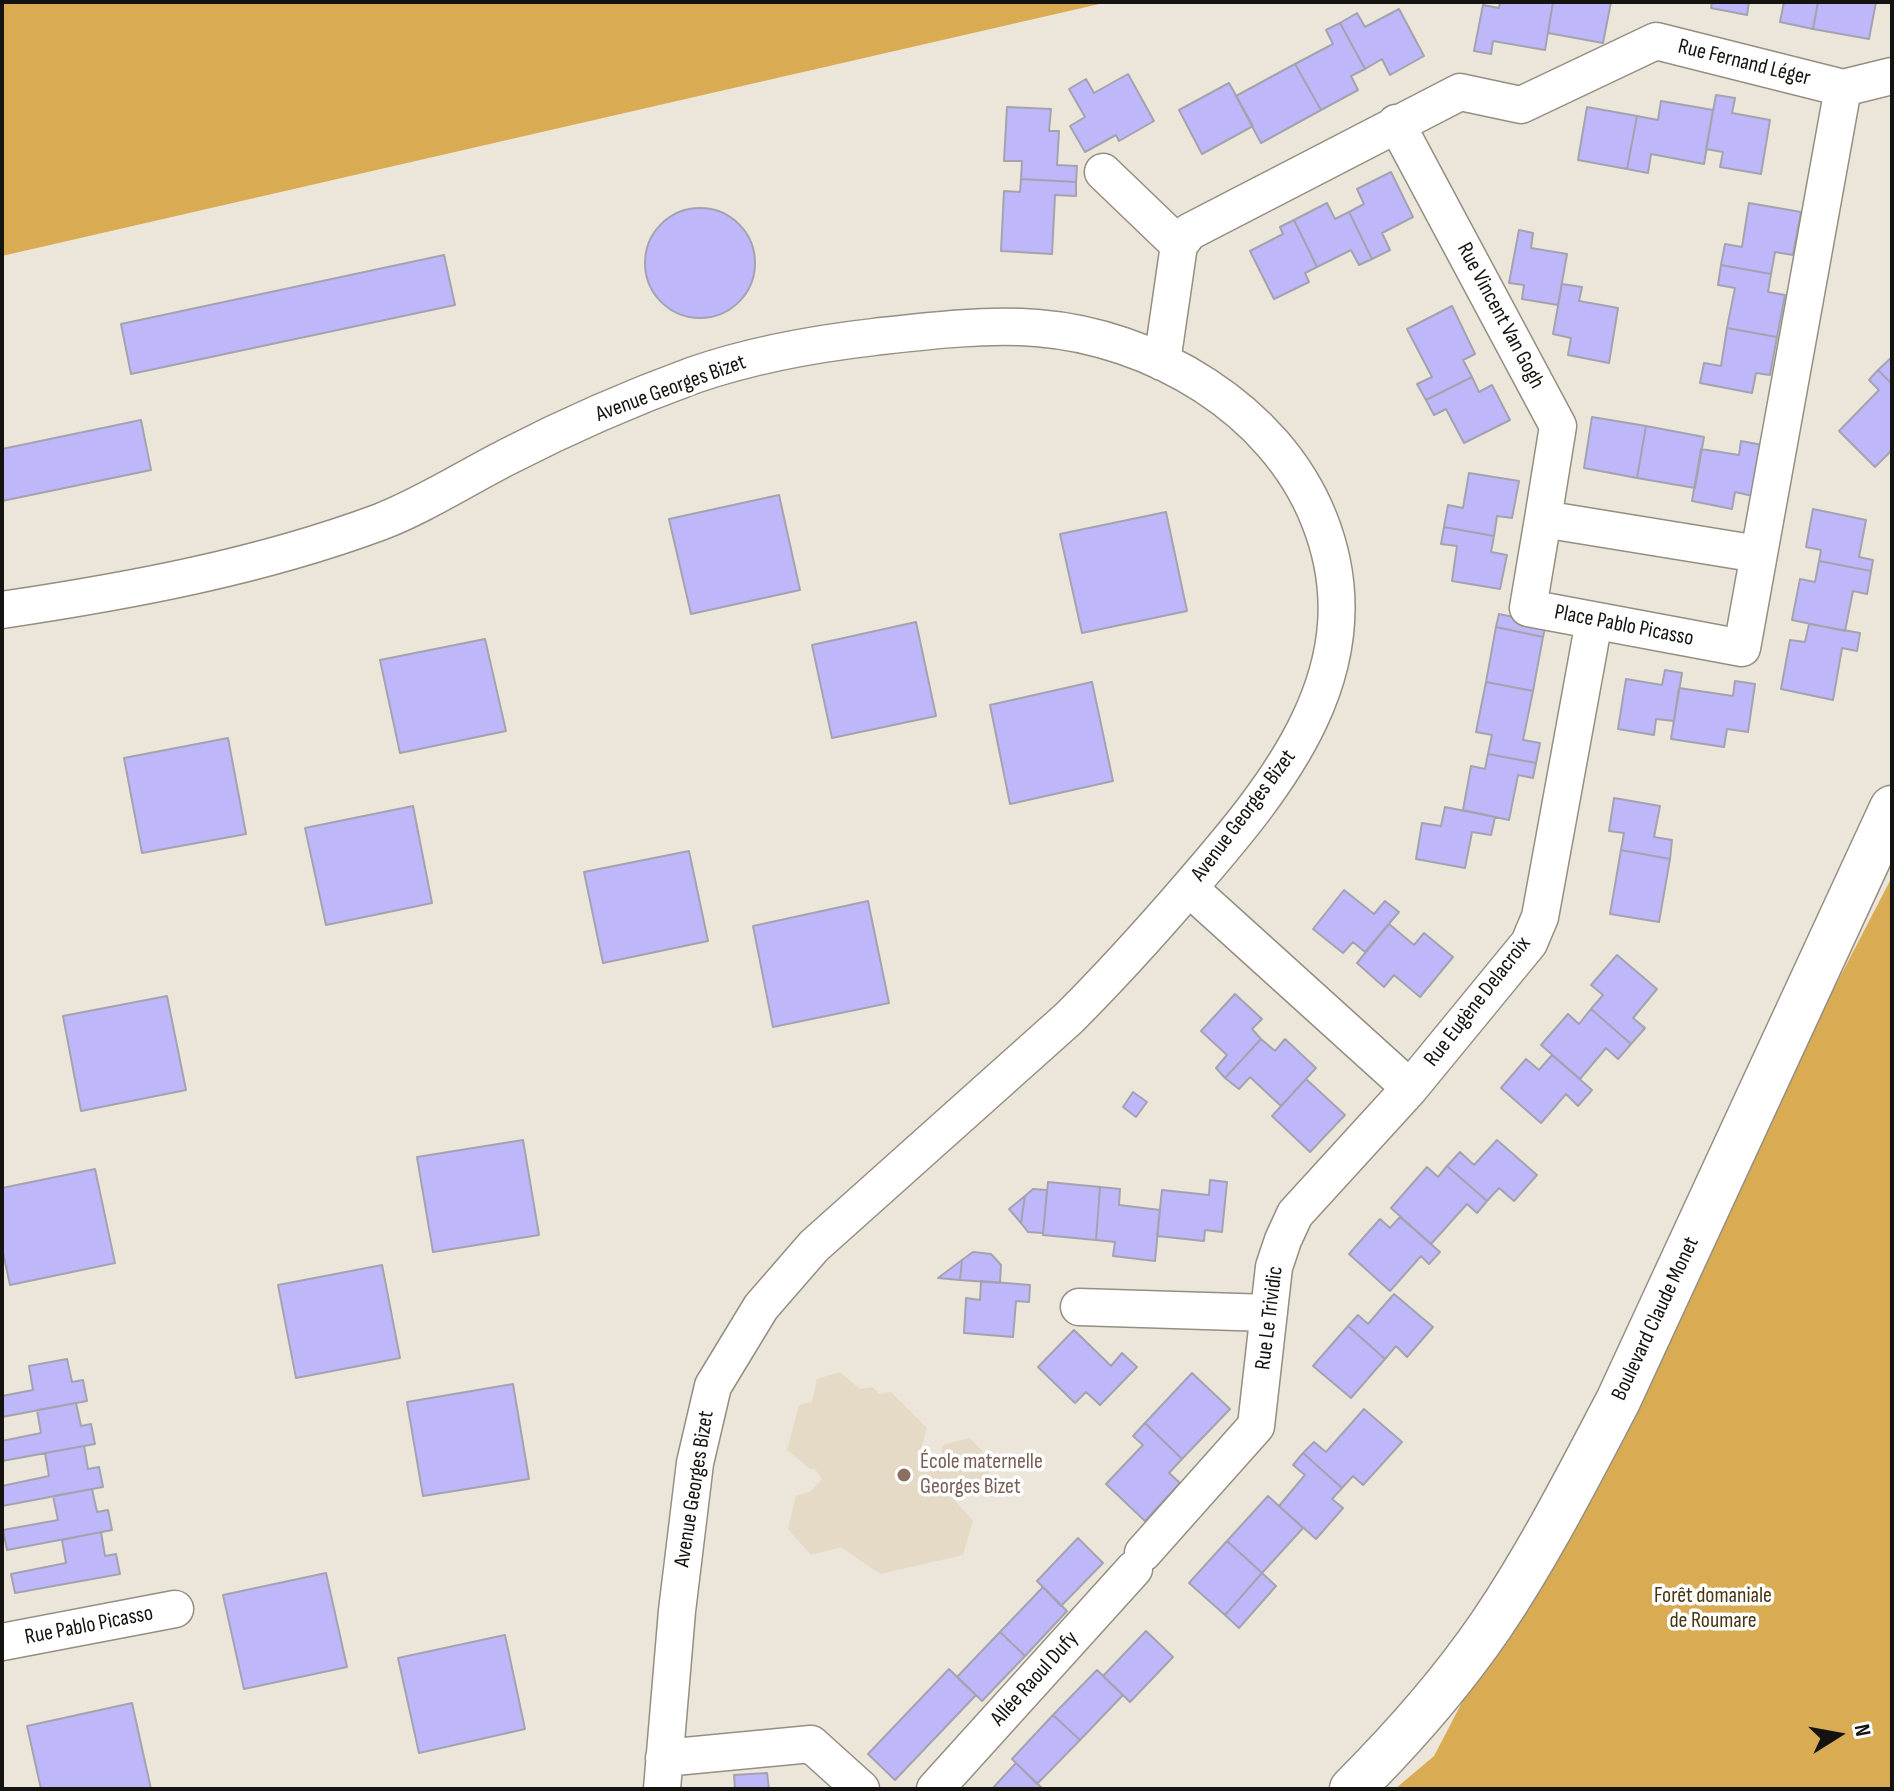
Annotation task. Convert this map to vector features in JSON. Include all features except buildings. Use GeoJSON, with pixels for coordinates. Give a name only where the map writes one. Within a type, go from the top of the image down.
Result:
{"type":"FeatureCollection","features":[{"type":"Feature","properties":{"kind":"street","name":"Rue Fernand Léger"},"geometry":{"type":"LineString","coordinates":[[1179,245],[1189,232],[1202,224],[1460,92],[1521,105],[1656,41],[1843,88]]}},
{"type":"Feature","properties":{"kind":"street"},"geometry":{"type":"LineString","coordinates":[[1543,519],[1758,554],[1843,88],[1892,76]]}},
{"type":"Feature","properties":{"kind":"street","name":"Rue Vincent Van Gogh"},"geometry":{"type":"LineString","coordinates":[[1396,123],[1558,426],[1543,519]]}},
{"type":"Feature","properties":{"kind":"street"},"geometry":{"type":"LineString","coordinates":[[1103,172],[1179,245],[1162,362]]}},
{"type":"Feature","properties":{"kind":"street","name":"Avenue Georges Bizet"},"geometry":{"type":"LineString","coordinates":[[2,610],[239,566],[383,521],[546,437],[694,375],[783,351],[857,339],[946,330],[1027,328],[1081,335],[1122,346],[1162,362],[1196,379],[1250,420],[1278,450],[1300,481],[1321,522],[1332,560],[1337,597],[1333,651],[1327,679],[1314,713],[1290,759],[1228,844],[1145,939],[1069,1018],[814,1246],[761,1307],[713,1386],[695,1463],[677,1611],[663,1773]]}},
{"type":"Feature","properties":{"kind":"street","name":"Place Pablo Picasso"},"geometry":{"type":"LineString","coordinates":[[1543,519],[1528,608],[1742,648],[1758,554]]}},
{"type":"Feature","properties":{"kind":"street","name":"Rue Eugène Delacroix"},"geometry":{"type":"LineString","coordinates":[[1189,888],[1410,1088],[1520,955],[1540,917],[1594,621]]}},
{"type":"Feature","properties":{"kind":"street","name":"Boulevard Claude Monet"},"geometry":{"type":"LineString","coordinates":[[1352,1789],[1403,1738],[1457,1672],[1519,1581],[1570,1493],[1645,1343],[1892,808]]}},
{"type":"Feature","properties":{"kind":"street","name":"Rue Le Trividic"},"geometry":{"type":"LineString","coordinates":[[1139,1561],[1256,1426],[1274,1267],[1295,1214],[1410,1088]]}},
{"type":"Feature","properties":{"kind":"street"},"geometry":{"type":"LineString","coordinates":[[1079,1307],[1269,1313]]}},
{"type":"Feature","properties":{"kind":"street","name":"Allée Raoul Dufy"},"geometry":{"type":"LineString","coordinates":[[935,1789],[1139,1561]]}},
{"type":"Feature","properties":{"kind":"street","name":"Rue Pablo Picasso"},"geometry":{"type":"LineString","coordinates":[[2,1642],[175,1609]]}},
{"type":"Feature","properties":{"kind":"street"},"geometry":{"type":"LineString","coordinates":[[663,1773],[811,1744],[861,1789]]}},
{"type":"Feature","properties":{"kind":"shaded area","name":"École maternelle Georges Bizet"},"geometry":{"type":"Polygon","coordinates":[[[840,1372],[860,1389],[873,1387],[879,1394],[891,1392],[927,1428],[917,1462],[926,1471],[938,1469],[943,1445],[970,1438],[993,1463],[984,1484],[956,1489],[952,1497],[973,1521],[963,1555],[880,1574],[841,1547],[811,1555],[788,1529],[796,1496],[810,1492],[822,1479],[815,1469],[810,1469],[787,1450],[799,1405],[812,1402],[817,1379],[840,1372]]]}},
{"type":"Feature","properties":{"kind":"green space"},"geometry":{"type":"Polygon","coordinates":[[[2,2],[1108,2],[2,256],[2,2]]]}},
{"type":"Feature","properties":{"kind":"green space","name":"Forêt domaniale de Roumare"},"geometry":{"type":"Polygon","coordinates":[[[1892,877],[1892,1789],[1395,1789],[1434,1756],[1892,877]]]}},
{"type":"Feature","properties":{"kind":"place","name":"École maternelle Georges Bizet"},"geometry":{"type":"Point","coordinates":[904,1475]}}]}
